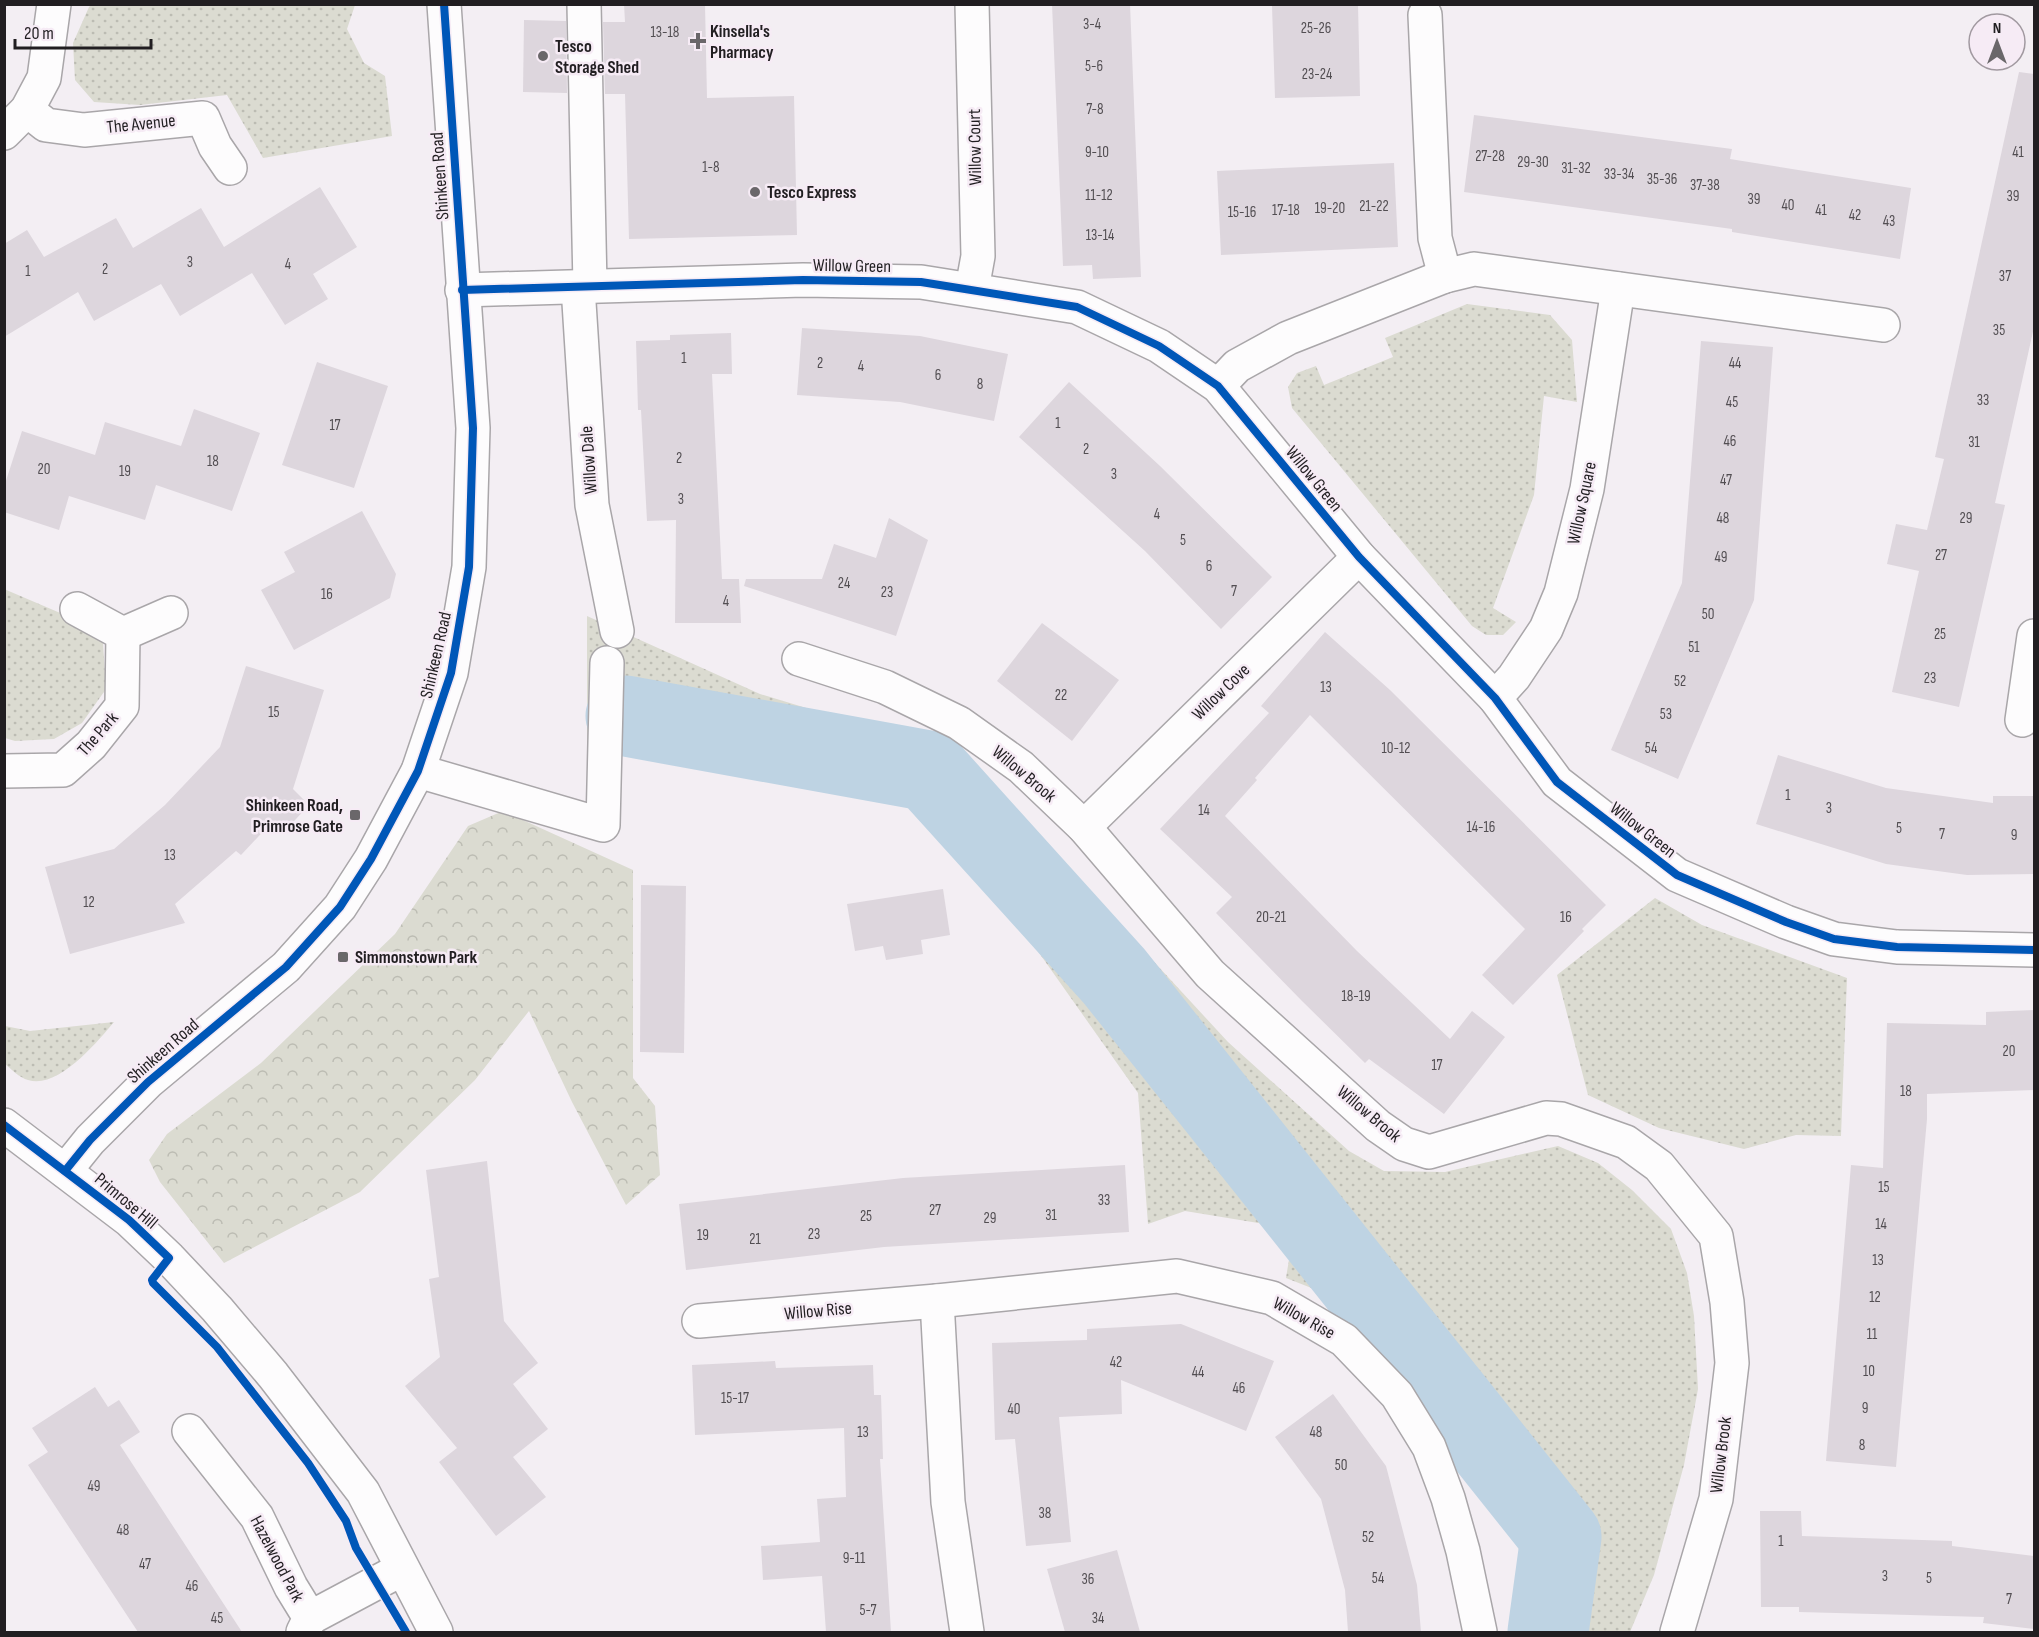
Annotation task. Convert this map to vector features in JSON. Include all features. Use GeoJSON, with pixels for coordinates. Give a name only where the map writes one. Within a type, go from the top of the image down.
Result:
{"type":"FeatureCollection","features":[{"type":"Feature","properties":{"kind":"street","name":"The Avenue"},"geometry":{"type":"LineString","coordinates":[[54,4],[44,78],[16,122],[84,130],[203,118],[215,146],[230,168]]}},
{"type":"Feature","properties":{"kind":"street","name":"Shinkeen Road"},"geometry":{"type":"LineString","coordinates":[[66,1170],[90,1140],[148,1082],[286,967],[340,908],[371,859],[418,771],[451,673],[469,567],[473,428],[444,4]]}},
{"type":"Feature","properties":{"kind":"street"},"geometry":{"type":"LineString","coordinates":[[584,4],[584,287]]}},
{"type":"Feature","properties":{"kind":"street","name":"Willow Court"},"geometry":{"type":"LineString","coordinates":[[972,4],[978,256],[972,289]]}},
{"type":"Feature","properties":{"kind":"street"},"geometry":{"type":"LineString","coordinates":[[1425,15],[1435,238],[1445,276]]}},
{"type":"Feature","properties":{"kind":"street"},"geometry":{"type":"LineString","coordinates":[[1218,386],[1237,366],[1288,338],[1445,276],[1474,269],[1883,326]]}},
{"type":"Feature","properties":{"kind":"street","name":"Willow Green"},"geometry":{"type":"LineString","coordinates":[[462,290],[803,280],[921,282],[1077,307],[1160,346],[1218,386],[1359,557],[1495,698],[1557,782],[1677,875],[1786,922],[1834,939],[1897,947],[2034,950]]}},
{"type":"Feature","properties":{"kind":"street","name":"Willow Dale"},"geometry":{"type":"LineString","coordinates":[[584,287],[592,505],[617,631]]}},
{"type":"Feature","properties":{"kind":"street","name":"Willow Square"},"geometry":{"type":"LineString","coordinates":[[1495,698],[1514,677],[1546,628],[1561,593],[1587,489],[1618,289]]}},
{"type":"Feature","properties":{"kind":"street","name":"Willow Cove"},"geometry":{"type":"LineString","coordinates":[[1084,827],[1359,557]]}},
{"type":"Feature","properties":{"kind":"street"},"geometry":{"type":"LineString","coordinates":[[77,609],[123,634],[171,614]]}},
{"type":"Feature","properties":{"kind":"street","name":"The Park"},"geometry":{"type":"LineString","coordinates":[[4,771],[63,770],[91,745],[122,706],[123,634]]}},
{"type":"Feature","properties":{"kind":"street"},"geometry":{"type":"LineString","coordinates":[[2022,720],[2034,636]]}},
{"type":"Feature","properties":{"kind":"street","name":"Willow Brook"},"geometry":{"type":"LineString","coordinates":[[799,659],[885,687],[960,723],[1021,767],[1084,827],[1210,974],[1378,1126],[1404,1144],[1429,1152],[1546,1118],[1561,1119],[1626,1142],[1659,1166],[1716,1236],[1727,1302],[1732,1362],[1716,1499],[1677,1632]]}},
{"type":"Feature","properties":{"kind":"street"},"geometry":{"type":"LineString","coordinates":[[418,771],[603,825],[607,663]]}},
{"type":"Feature","properties":{"kind":"street","name":"Primrose Hill"},"geometry":{"type":"LineString","coordinates":[[4,1125],[129,1220],[169,1258],[231,1325],[363,1492],[436,1632]]}},
{"type":"Feature","properties":{"kind":"street","name":"Willow Rise"},"geometry":{"type":"LineString","coordinates":[[699,1321],[1177,1276],[1272,1298],[1344,1340],[1397,1395],[1429,1447],[1448,1498],[1463,1551],[1480,1632]]}},
{"type":"Feature","properties":{"kind":"street"},"geometry":{"type":"LineString","coordinates":[[937,1300],[948,1502],[967,1632]]}},
{"type":"Feature","properties":{"kind":"street","name":"Hazelwood Park"},"geometry":{"type":"LineString","coordinates":[[189,1431],[257,1517],[291,1587],[306,1625]]}},
{"type":"Feature","properties":{"kind":"street"},"geometry":{"type":"LineString","coordinates":[[306,1625],[402,1569]]}},
{"type":"Feature","properties":{"kind":"green space"},"geometry":{"type":"Polygon","coordinates":[[[91,5],[355,5],[347,29],[364,63],[385,76],[392,136],[263,158],[227,95],[140,105],[94,102],[75,80],[73,43],[91,5]]]}},
{"type":"Feature","properties":{"kind":"green space"},"geometry":{"type":"Polygon","coordinates":[[[1467,304],[1550,315],[1572,340],[1577,402],[1544,396],[1534,495],[1493,608],[1516,622],[1503,635],[1486,635],[1472,626],[1292,408],[1288,387],[1297,373],[1316,366],[1324,385],[1393,357],[1385,338],[1467,304]]]}},
{"type":"Feature","properties":{"kind":"green space"},"geometry":{"type":"Polygon","coordinates":[[[4,589],[72,618],[103,643],[106,689],[82,723],[54,739],[15,741],[5,738],[4,589]]]}},
{"type":"Feature","properties":{"kind":"green space"},"geometry":{"type":"Polygon","coordinates":[[[587,616],[760,694],[964,756],[1228,1042],[1349,1151],[1384,1171],[1445,1172],[1558,1146],[1598,1163],[1632,1190],[1671,1229],[1687,1273],[1694,1316],[1698,1389],[1684,1465],[1654,1575],[1630,1632],[1526,1632],[1528,1601],[1516,1534],[1493,1479],[1442,1406],[1385,1337],[1337,1298],[1286,1278],[1294,1229],[1185,1211],[1148,1224],[1138,1093],[922,787],[587,743],[587,616]]]}},
{"type":"Feature","properties":{"kind":"green space"},"geometry":{"type":"Polygon","coordinates":[[[503,811],[633,870],[633,1078],[655,1106],[660,1175],[626,1205],[572,1102],[529,1011],[475,1080],[360,1192],[224,1263],[160,1182],[149,1160],[167,1134],[261,1063],[395,934],[468,826],[503,811]]]}},
{"type":"Feature","properties":{"kind":"green space"},"geometry":{"type":"Polygon","coordinates":[[[1655,898],[1702,925],[1847,978],[1841,1136],[1796,1135],[1744,1149],[1659,1128],[1588,1095],[1557,975],[1655,898]]]}},
{"type":"Feature","properties":{"kind":"green space"},"geometry":{"type":"Polygon","coordinates":[[[114,1022],[76,1062],[52,1078],[40,1081],[28,1080],[5,1064],[5,1026],[30,1031],[114,1022]]]}},
{"type":"Feature","properties":{"kind":"building"},"geometry":{"type":"Polygon","coordinates":[[[624,4],[705,4],[707,98],[794,96],[797,235],[629,239],[625,94],[605,94],[603,22],[625,22],[624,4]]]}},
{"type":"Feature","properties":{"kind":"building"},"geometry":{"type":"Polygon","coordinates":[[[1052,4],[1130,4],[1141,277],[1093,279],[1092,265],[1063,266],[1052,4]]]}},
{"type":"Feature","properties":{"kind":"building"},"geometry":{"type":"Polygon","coordinates":[[[1358,4],[1360,96],[1275,98],[1272,6],[1358,4]]]}},
{"type":"Feature","properties":{"kind":"building","name":"Tesco Storage Shed"},"geometry":{"type":"Polygon","coordinates":[[[524,20],[566,21],[567,93],[523,92],[524,20]]]}},
{"type":"Feature","properties":{"kind":"building"},"geometry":{"type":"Polygon","coordinates":[[[2019,72],[2034,74],[2034,327],[1995,503],[2005,505],[1959,707],[1892,692],[1919,571],[1887,564],[1896,524],[1927,530],[1944,459],[1935,457],[2019,72]]]}},
{"type":"Feature","properties":{"kind":"building"},"geometry":{"type":"Polygon","coordinates":[[[1474,115],[1732,149],[1730,159],[1911,188],[1900,259],[1732,232],[1732,229],[1464,192],[1474,115]]]}},
{"type":"Feature","properties":{"kind":"building"},"geometry":{"type":"Polygon","coordinates":[[[1394,163],[1398,247],[1221,255],[1217,171],[1394,163]]]}},
{"type":"Feature","properties":{"kind":"building"},"geometry":{"type":"Polygon","coordinates":[[[320,187],[357,247],[313,274],[328,299],[285,325],[252,273],[180,316],[161,284],[94,321],[78,292],[4,337],[4,244],[27,230],[44,257],[116,218],[133,248],[201,208],[224,247],[320,187]]]}},
{"type":"Feature","properties":{"kind":"building"},"geometry":{"type":"Polygon","coordinates":[[[802,328],[920,336],[1008,354],[994,421],[900,402],[797,395],[802,328]]]}},
{"type":"Feature","properties":{"kind":"building"},"geometry":{"type":"Polygon","coordinates":[[[731,333],[732,374],[712,374],[722,579],[739,579],[741,623],[675,623],[676,520],[647,521],[641,410],[638,410],[636,341],[670,340],[670,335],[731,333]]]}},
{"type":"Feature","properties":{"kind":"building"},"geometry":{"type":"Polygon","coordinates":[[[1701,341],[1773,347],[1754,600],[1678,779],[1611,750],[1682,583],[1701,341]]]}},
{"type":"Feature","properties":{"kind":"building"},"geometry":{"type":"Polygon","coordinates":[[[317,362],[388,386],[354,488],[282,465],[317,362]]]}},
{"type":"Feature","properties":{"kind":"building"},"geometry":{"type":"Polygon","coordinates":[[[1069,382],[1160,466],[1272,577],[1221,629],[1145,551],[1019,437],[1069,382]]]}},
{"type":"Feature","properties":{"kind":"building"},"geometry":{"type":"Polygon","coordinates":[[[194,409],[260,433],[232,511],[156,485],[145,520],[69,496],[59,530],[4,512],[4,487],[22,431],[95,455],[105,422],[181,446],[194,409]]]}},
{"type":"Feature","properties":{"kind":"building"},"geometry":{"type":"Polygon","coordinates":[[[362,511],[396,574],[390,598],[294,650],[261,590],[295,572],[284,552],[362,511]]]}},
{"type":"Feature","properties":{"kind":"building"},"geometry":{"type":"Polygon","coordinates":[[[889,518],[928,540],[896,636],[744,586],[746,579],[822,579],[834,544],[876,558],[889,518]]]}},
{"type":"Feature","properties":{"kind":"building"},"geometry":{"type":"Polygon","coordinates":[[[1042,623],[1119,680],[1072,741],[997,681],[1042,623]]]}},
{"type":"Feature","properties":{"kind":"building"},"geometry":{"type":"Polygon","coordinates":[[[1325,632],[1390,690],[1606,905],[1513,1005],[1482,975],[1525,929],[1310,715],[1225,816],[1357,951],[1450,1039],[1472,1011],[1505,1037],[1444,1114],[1369,1059],[1365,1063],[1302,1001],[1216,913],[1232,897],[1160,829],[1269,713],[1261,706],[1325,632]]]}},
{"type":"Feature","properties":{"kind":"building"},"geometry":{"type":"Polygon","coordinates":[[[246,666],[324,690],[293,789],[309,805],[283,833],[271,823],[241,855],[236,851],[175,904],[185,923],[70,954],[45,867],[114,849],[165,805],[220,747],[246,666]]]}},
{"type":"Feature","properties":{"kind":"building"},"geometry":{"type":"Polygon","coordinates":[[[1778,755],[1886,788],[1993,803],[1993,796],[2034,796],[2034,874],[1967,875],[1886,864],[1756,824],[1778,755]]]}},
{"type":"Feature","properties":{"kind":"building"},"geometry":{"type":"Polygon","coordinates":[[[641,885],[686,886],[684,1053],[640,1052],[641,885]]]}},
{"type":"Feature","properties":{"kind":"building"},"geometry":{"type":"Polygon","coordinates":[[[943,889],[950,935],[921,940],[923,954],[886,960],[883,946],[855,951],[847,904],[943,889]]]}},
{"type":"Feature","properties":{"kind":"building"},"geometry":{"type":"Polygon","coordinates":[[[2034,1010],[2034,1090],[1927,1094],[1927,1119],[1896,1467],[1826,1461],[1851,1165],[1883,1168],[1887,1023],[1986,1025],[1986,1012],[2034,1010]]]}},
{"type":"Feature","properties":{"kind":"building"},"geometry":{"type":"Polygon","coordinates":[[[487,1161],[504,1321],[538,1363],[513,1384],[548,1429],[513,1457],[546,1497],[496,1536],[439,1462],[457,1448],[405,1386],[440,1357],[429,1279],[439,1277],[426,1170],[487,1161]]]}},
{"type":"Feature","properties":{"kind":"building"},"geometry":{"type":"Polygon","coordinates":[[[1125,1165],[1129,1232],[884,1247],[686,1270],[679,1204],[903,1178],[1125,1165]]]}},
{"type":"Feature","properties":{"kind":"building"},"geometry":{"type":"Polygon","coordinates":[[[1181,1324],[1274,1361],[1246,1431],[1121,1380],[1122,1414],[1059,1417],[1071,1542],[1026,1546],[1015,1439],[995,1440],[992,1343],[1087,1340],[1087,1329],[1181,1324]]]}},
{"type":"Feature","properties":{"kind":"building"},"geometry":{"type":"Polygon","coordinates":[[[775,1361],[776,1368],[873,1365],[874,1395],[881,1395],[883,1459],[880,1459],[891,1632],[826,1632],[822,1576],[763,1580],[761,1546],[820,1542],[817,1499],[846,1497],[844,1428],[695,1435],[692,1365],[775,1361]]]}},
{"type":"Feature","properties":{"kind":"building"},"geometry":{"type":"Polygon","coordinates":[[[95,1387],[108,1407],[119,1400],[140,1432],[120,1445],[242,1632],[138,1632],[28,1465],[48,1452],[32,1428],[95,1387]]]}},
{"type":"Feature","properties":{"kind":"building"},"geometry":{"type":"Polygon","coordinates":[[[1333,1394],[1386,1466],[1417,1585],[1421,1632],[1348,1632],[1345,1590],[1321,1499],[1275,1437],[1333,1394]]]}},
{"type":"Feature","properties":{"kind":"building"},"geometry":{"type":"Polygon","coordinates":[[[1760,1511],[1801,1511],[1802,1536],[1952,1541],[1952,1546],[2034,1556],[2034,1629],[1983,1623],[1984,1617],[1799,1612],[1799,1607],[1761,1607],[1760,1511]]]}},
{"type":"Feature","properties":{"kind":"building"},"geometry":{"type":"Polygon","coordinates":[[[1117,1550],[1140,1632],[1065,1632],[1047,1569],[1117,1550]]]}},
{"type":"Feature","properties":{"kind":"waterway"},"geometry":{"type":"LineString","coordinates":[[626,716],[929,771],[1114,976],[1561,1537],[1548,1632]]}},
{"type":"Feature","properties":{"kind":"cycle path"},"geometry":{"type":"LineString","coordinates":[[65,1171],[90,1140],[148,1082],[286,967],[340,907],[371,859],[418,771],[451,673],[469,567],[473,428],[444,4]]}},
{"type":"Feature","properties":{"kind":"cycle path"},"geometry":{"type":"LineString","coordinates":[[462,290],[803,280],[921,282],[1077,307],[1159,346],[1218,386],[1359,557],[1495,698],[1557,782],[1677,875],[1786,922],[1834,939],[1897,947],[2034,950]]}},
{"type":"Feature","properties":{"kind":"cycle path"},"geometry":{"type":"LineString","coordinates":[[4,1125],[129,1220],[169,1258],[152,1280],[153,1283],[217,1347],[308,1463],[346,1521],[356,1548],[406,1632]]}},
{"type":"Feature","properties":{"kind":"place","name":"Kinsella's Pharmacy"},"geometry":{"type":"Point","coordinates":[698,41]}},
{"type":"Feature","properties":{"kind":"place","name":"Tesco Storage Shed"},"geometry":{"type":"Point","coordinates":[543,56]}},
{"type":"Feature","properties":{"kind":"place","name":"Tesco Express"},"geometry":{"type":"Point","coordinates":[755,192]}},
{"type":"Feature","properties":{"kind":"place","name":"Shinkeen Road, Primrose Gate"},"geometry":{"type":"Point","coordinates":[355,815]}},
{"type":"Feature","properties":{"kind":"place","name":"Simmonstown Park"},"geometry":{"type":"Point","coordinates":[343,957]}}]}
